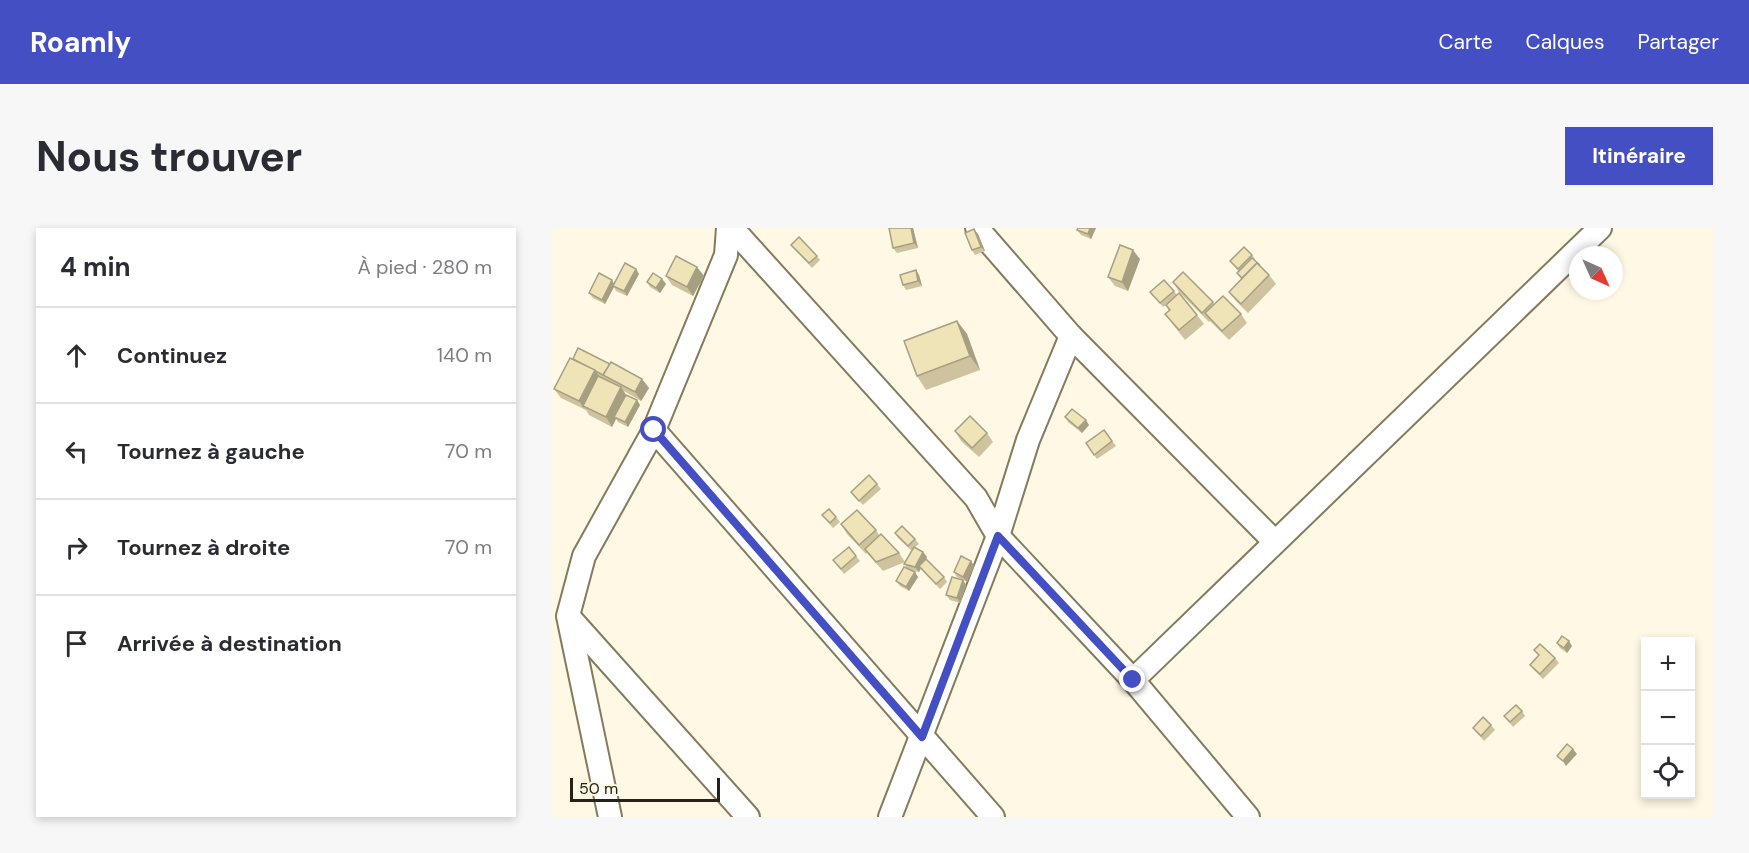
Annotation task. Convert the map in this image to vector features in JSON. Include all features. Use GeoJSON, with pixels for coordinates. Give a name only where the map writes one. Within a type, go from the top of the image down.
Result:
{"type":"FeatureCollection","features":[{"type":"Feature","properties":{"kind":"street"},"geometry":{"type":"LineString","coordinates":[[610,817],[568,616],[584,556],[654,430],[726,255],[730,228]]}},
{"type":"Feature","properties":{"kind":"street"},"geometry":{"type":"LineString","coordinates":[[730,228],[976,498],[998,536],[1133,680],[1248,817]]}},
{"type":"Feature","properties":{"kind":"street"},"geometry":{"type":"LineString","coordinates":[[976,228],[1071,336],[1275,542]]}},
{"type":"Feature","properties":{"kind":"street"},"geometry":{"type":"LineString","coordinates":[[1133,680],[1600,228]]}},
{"type":"Feature","properties":{"kind":"street"},"geometry":{"type":"LineString","coordinates":[[890,817],[998,536],[1028,440],[1071,336]]}},
{"type":"Feature","properties":{"kind":"street"},"geometry":{"type":"LineString","coordinates":[[654,430],[993,817]]}},
{"type":"Feature","properties":{"kind":"street"},"geometry":{"type":"LineString","coordinates":[[568,616],[748,817]]}},
{"type":"Feature","properties":{"kind":"building"},"geometry":{"type":"Polygon","coordinates":[[[889,228],[911,228],[914,243],[893,248],[889,228]]]}},
{"type":"Feature","properties":{"kind":"building"},"geometry":{"type":"Polygon","coordinates":[[[1078,228],[1090,228],[1088,234],[1077,230],[1078,228]]]}},
{"type":"Feature","properties":{"kind":"building"},"geometry":{"type":"Polygon","coordinates":[[[974,229],[981,247],[972,250],[965,233],[974,229]]]}},
{"type":"Feature","properties":{"kind":"building"},"geometry":{"type":"Polygon","coordinates":[[[799,237],[817,256],[809,263],[791,245],[799,237]]]}},
{"type":"Feature","properties":{"kind":"building"},"geometry":{"type":"Polygon","coordinates":[[[1120,245],[1133,250],[1122,282],[1108,277],[1120,245]]]}},
{"type":"Feature","properties":{"kind":"building"},"geometry":{"type":"Polygon","coordinates":[[[1244,247],[1252,255],[1238,269],[1230,261],[1244,247]]]}},
{"type":"Feature","properties":{"kind":"building"},"geometry":{"type":"Polygon","coordinates":[[[676,256],[697,267],[687,287],[666,276],[676,256]]]}},
{"type":"Feature","properties":{"kind":"building"},"geometry":{"type":"Polygon","coordinates":[[[1252,258],[1260,265],[1257,263],[1242,278],[1237,273],[1252,258]]]}},
{"type":"Feature","properties":{"kind":"building"},"geometry":{"type":"Polygon","coordinates":[[[625,263],[636,269],[624,291],[613,286],[625,263]]]}},
{"type":"Feature","properties":{"kind":"building"},"geometry":{"type":"Polygon","coordinates":[[[1257,263],[1269,275],[1241,304],[1229,292],[1257,263]]]}},
{"type":"Feature","properties":{"kind":"building"},"geometry":{"type":"Polygon","coordinates":[[[916,270],[918,281],[903,285],[900,275],[916,270]]]}},
{"type":"Feature","properties":{"kind":"building"},"geometry":{"type":"Polygon","coordinates":[[[1183,272],[1213,302],[1202,313],[1173,282],[1183,272]]]}},
{"type":"Feature","properties":{"kind":"building"},"geometry":{"type":"Polygon","coordinates":[[[599,273],[612,280],[602,300],[589,293],[599,273]]]}},
{"type":"Feature","properties":{"kind":"building"},"geometry":{"type":"Polygon","coordinates":[[[653,273],[662,279],[656,288],[647,282],[653,273]]]}},
{"type":"Feature","properties":{"kind":"building"},"geometry":{"type":"Polygon","coordinates":[[[1164,280],[1174,291],[1160,303],[1150,292],[1164,280]]]}},
{"type":"Feature","properties":{"kind":"building"},"geometry":{"type":"Polygon","coordinates":[[[1179,293],[1197,315],[1179,330],[1165,314],[1170,310],[1166,305],[1179,293]]]}},
{"type":"Feature","properties":{"kind":"building"},"geometry":{"type":"Polygon","coordinates":[[[1223,296],[1241,314],[1222,331],[1205,313],[1223,296]]]}},
{"type":"Feature","properties":{"kind":"building"},"geometry":{"type":"Polygon","coordinates":[[[957,321],[970,356],[917,376],[904,341],[957,321]]]}},
{"type":"Feature","properties":{"kind":"building"},"geometry":{"type":"Polygon","coordinates":[[[578,348],[610,364],[603,375],[573,359],[578,348]]]}},
{"type":"Feature","properties":{"kind":"building"},"geometry":{"type":"Polygon","coordinates":[[[570,358],[595,370],[579,401],[554,389],[570,358]]]}},
{"type":"Feature","properties":{"kind":"building"},"geometry":{"type":"Polygon","coordinates":[[[611,362],[642,379],[635,392],[603,375],[611,362]]]}},
{"type":"Feature","properties":{"kind":"building"},"geometry":{"type":"Polygon","coordinates":[[[598,376],[621,387],[606,417],[583,406],[598,376]]]}},
{"type":"Feature","properties":{"kind":"building"},"geometry":{"type":"Polygon","coordinates":[[[626,395],[637,400],[625,422],[614,417],[626,395]]]}},
{"type":"Feature","properties":{"kind":"building"},"geometry":{"type":"Polygon","coordinates":[[[1072,409],[1086,420],[1078,428],[1065,417],[1072,409]]]}},
{"type":"Feature","properties":{"kind":"building"},"geometry":{"type":"Polygon","coordinates":[[[970,416],[987,433],[972,448],[955,431],[970,416]]]}},
{"type":"Feature","properties":{"kind":"building"},"geometry":{"type":"Polygon","coordinates":[[[1104,430],[1112,441],[1094,455],[1086,443],[1104,430]]]}},
{"type":"Feature","properties":{"kind":"building"},"geometry":{"type":"Polygon","coordinates":[[[869,475],[877,484],[859,501],[851,492],[869,475]]]}},
{"type":"Feature","properties":{"kind":"building"},"geometry":{"type":"Polygon","coordinates":[[[829,509],[836,517],[830,523],[822,515],[829,509]]]}},
{"type":"Feature","properties":{"kind":"building"},"geometry":{"type":"Polygon","coordinates":[[[857,510],[876,530],[859,545],[841,524],[857,510]]]}},
{"type":"Feature","properties":{"kind":"building"},"geometry":{"type":"Polygon","coordinates":[[[902,526],[915,539],[908,546],[895,533],[902,526]]]}},
{"type":"Feature","properties":{"kind":"building"},"geometry":{"type":"Polygon","coordinates":[[[881,534],[899,553],[876,562],[865,549],[881,534]]]}},
{"type":"Feature","properties":{"kind":"building"},"geometry":{"type":"Polygon","coordinates":[[[849,547],[856,556],[841,569],[833,560],[849,547]]]}},
{"type":"Feature","properties":{"kind":"building"},"geometry":{"type":"Polygon","coordinates":[[[914,547],[923,552],[915,567],[904,564],[914,547]]]}},
{"type":"Feature","properties":{"kind":"building"},"geometry":{"type":"Polygon","coordinates":[[[961,556],[971,561],[963,577],[954,572],[961,556]]]}},
{"type":"Feature","properties":{"kind":"building"},"geometry":{"type":"Polygon","coordinates":[[[926,559],[944,577],[936,584],[919,566],[926,559]]]}},
{"type":"Feature","properties":{"kind":"building"},"geometry":{"type":"Polygon","coordinates":[[[904,567],[915,572],[906,587],[896,581],[904,567]]]}},
{"type":"Feature","properties":{"kind":"building"},"geometry":{"type":"Polygon","coordinates":[[[952,577],[963,580],[957,598],[946,595],[952,577]]]}},
{"type":"Feature","properties":{"kind":"building"},"geometry":{"type":"Polygon","coordinates":[[[1562,636],[1569,641],[1564,648],[1557,643],[1562,636]]]}},
{"type":"Feature","properties":{"kind":"building"},"geometry":{"type":"Polygon","coordinates":[[[1540,644],[1555,658],[1540,674],[1530,665],[1539,655],[1534,650],[1540,644]]]}},
{"type":"Feature","properties":{"kind":"building"},"geometry":{"type":"Polygon","coordinates":[[[1516,705],[1522,711],[1510,722],[1504,716],[1516,705]]]}},
{"type":"Feature","properties":{"kind":"building"},"geometry":{"type":"Polygon","coordinates":[[[1483,717],[1491,725],[1481,736],[1473,728],[1483,717]]]}},
{"type":"Feature","properties":{"kind":"building"},"geometry":{"type":"Polygon","coordinates":[[[1567,744],[1573,749],[1563,761],[1557,756],[1567,744]]]}},
{"type":"Feature","properties":{"kind":"route"},"geometry":{"type":"LineString","coordinates":[[654,430],[922,737],[998,536],[1133,680]]}}]}
